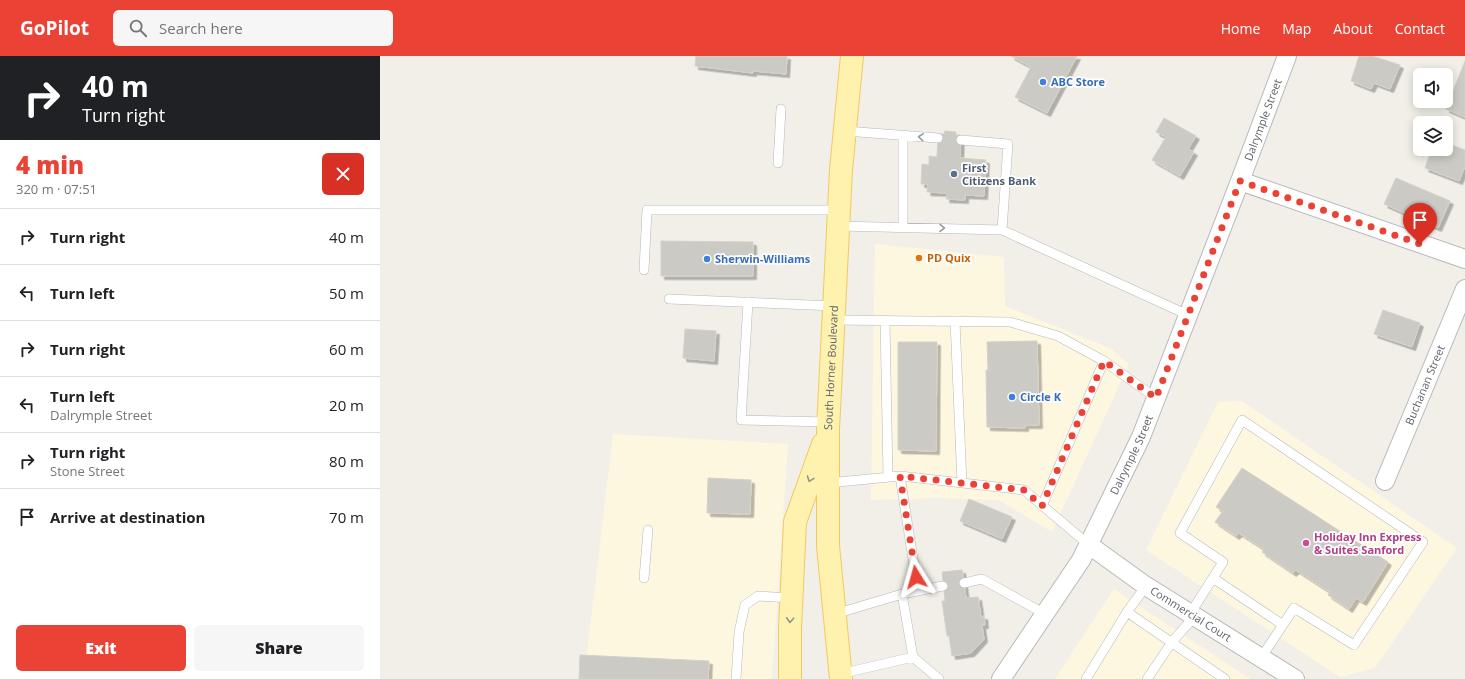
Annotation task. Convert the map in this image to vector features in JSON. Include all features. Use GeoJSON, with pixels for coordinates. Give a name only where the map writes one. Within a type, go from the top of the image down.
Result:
{"type":"FeatureCollection","features":[{"type":"Feature","properties":{"kind":"main road","name":"South Horner Boulevard"},"geometry":{"type":"LineString","coordinates":[[840,676],[828,546],[829,426],[838,218],[852,56]]}},
{"type":"Feature","properties":{"kind":"main road"},"geometry":{"type":"LineString","coordinates":[[790,679],[790,629],[795,522],[829,426]]}},
{"type":"Feature","properties":{"kind":"street","name":"Dalrymple Street"},"geometry":{"type":"LineString","coordinates":[[1002,679],[1081,560],[1141,437],[1287,56]]}},
{"type":"Feature","properties":{"kind":"street"},"geometry":{"type":"LineString","coordinates":[[1240,181],[1465,259]]}},
{"type":"Feature","properties":{"kind":"street","name":"Buchanan Street"},"geometry":{"type":"LineString","coordinates":[[1385,481],[1465,289]]}},
{"type":"Feature","properties":{"kind":"street","name":"Commercial Court"},"geometry":{"type":"LineString","coordinates":[[1089,546],[1192,616],[1295,679]]}},
{"type":"Feature","properties":{"kind":"lane"},"geometry":{"type":"LineString","coordinates":[[778,163],[781,109]]}},
{"type":"Feature","properties":{"kind":"lane"},"geometry":{"type":"LineString","coordinates":[[845,131],[938,138]]}},
{"type":"Feature","properties":{"kind":"lane"},"geometry":{"type":"LineString","coordinates":[[903,136],[903,227]]}},
{"type":"Feature","properties":{"kind":"lane"},"geometry":{"type":"LineString","coordinates":[[961,140],[1008,144],[1002,230]]}},
{"type":"Feature","properties":{"kind":"lane"},"geometry":{"type":"LineString","coordinates":[[644,270],[647,210],[838,218],[903,227],[1002,230],[1188,315]]}},
{"type":"Feature","properties":{"kind":"lane"},"geometry":{"type":"LineString","coordinates":[[669,299],[748,302],[885,320],[1010,322],[1058,336],[1104,361],[1156,398]]}},
{"type":"Feature","properties":{"kind":"lane"},"geometry":{"type":"LineString","coordinates":[[748,302],[741,420],[829,426]]}},
{"type":"Feature","properties":{"kind":"lane"},"geometry":{"type":"LineString","coordinates":[[885,320],[888,477]]}},
{"type":"Feature","properties":{"kind":"lane"},"geometry":{"type":"LineString","coordinates":[[956,321],[962,483]]}},
{"type":"Feature","properties":{"kind":"lane"},"geometry":{"type":"LineString","coordinates":[[1042,506],[1104,361]]}},
{"type":"Feature","properties":{"kind":"lane"},"geometry":{"type":"LineString","coordinates":[[1147,679],[1192,616],[1213,578],[1224,562],[1180,533],[1242,420],[1423,542],[1354,645],[1294,608],[1261,658]]}},
{"type":"Feature","properties":{"kind":"lane"},"geometry":{"type":"LineString","coordinates":[[900,476],[918,591]]}},
{"type":"Feature","properties":{"kind":"lane"},"geometry":{"type":"LineString","coordinates":[[828,483],[900,476],[1024,490],[1089,546]]}},
{"type":"Feature","properties":{"kind":"lane"},"geometry":{"type":"LineString","coordinates":[[644,578],[648,530]]}},
{"type":"Feature","properties":{"kind":"lane"},"geometry":{"type":"LineString","coordinates":[[1213,578],[1283,625]]}},
{"type":"Feature","properties":{"kind":"lane"},"geometry":{"type":"LineString","coordinates":[[964,583],[982,579],[1045,614]]}},
{"type":"Feature","properties":{"kind":"lane"},"geometry":{"type":"LineString","coordinates":[[834,614],[902,594],[943,586]]}},
{"type":"Feature","properties":{"kind":"lane"},"geometry":{"type":"LineString","coordinates":[[1086,679],[1127,612],[1146,586]]}},
{"type":"Feature","properties":{"kind":"lane"},"geometry":{"type":"LineString","coordinates":[[902,594],[913,657],[939,679]]}},
{"type":"Feature","properties":{"kind":"lane"},"geometry":{"type":"LineString","coordinates":[[736,679],[739,632],[745,605],[758,596],[791,598]]}},
{"type":"Feature","properties":{"kind":"lane"},"geometry":{"type":"LineString","coordinates":[[1127,612],[1225,679]]}},
{"type":"Feature","properties":{"kind":"lane"},"geometry":{"type":"LineString","coordinates":[[840,676],[913,657]]}},
{"type":"Feature","properties":{"kind":"shaded area"},"geometry":{"type":"Polygon","coordinates":[[[875,244],[1004,257],[1005,306],[1110,348],[1129,364],[1052,532],[999,500],[937,498],[871,500],[875,244]]]}},
{"type":"Feature","properties":{"kind":"shaded area"},"geometry":{"type":"Polygon","coordinates":[[[1242,401],[1457,548],[1375,668],[1340,677],[1146,550],[1218,402],[1242,401]]]}},
{"type":"Feature","properties":{"kind":"shaded area"},"geometry":{"type":"Polygon","coordinates":[[[613,434],[788,444],[772,679],[584,679],[613,434]]]}},
{"type":"Feature","properties":{"kind":"shaded area"},"geometry":{"type":"Polygon","coordinates":[[[1114,589],[1250,679],[1055,679],[1114,589]]]}},
{"type":"Feature","properties":{"kind":"building"},"geometry":{"type":"Polygon","coordinates":[[[696,56],[787,56],[786,74],[753,71],[753,73],[695,66],[696,56]]]}},
{"type":"Feature","properties":{"kind":"building","name":"ABC Store"},"geometry":{"type":"Polygon","coordinates":[[[1011,56],[1077,56],[1047,113],[1015,97],[1031,67],[1011,56]]]}},
{"type":"Feature","properties":{"kind":"building"},"geometry":{"type":"Polygon","coordinates":[[[1359,56],[1372,56],[1400,65],[1390,89],[1374,83],[1371,89],[1351,81],[1359,56]]]}},
{"type":"Feature","properties":{"kind":"building"},"geometry":{"type":"Polygon","coordinates":[[[1465,61],[1465,117],[1446,109],[1453,108],[1453,91],[1465,61]]]}},
{"type":"Feature","properties":{"kind":"building"},"geometry":{"type":"Polygon","coordinates":[[[1164,118],[1196,136],[1188,149],[1194,152],[1180,176],[1152,160],[1166,137],[1156,132],[1164,118]]]}},
{"type":"Feature","properties":{"kind":"building","name":"First Citizens Bank"},"geometry":{"type":"Polygon","coordinates":[[[945,131],[956,132],[956,135],[961,135],[960,158],[986,160],[984,196],[965,195],[965,200],[946,199],[947,193],[927,192],[928,184],[921,184],[922,164],[929,165],[929,156],[937,157],[938,134],[944,134],[945,131]]]}},
{"type":"Feature","properties":{"kind":"building"},"geometry":{"type":"Polygon","coordinates":[[[1453,146],[1465,150],[1465,166],[1459,181],[1425,168],[1429,156],[1453,156],[1453,146]]]}},
{"type":"Feature","properties":{"kind":"building"},"geometry":{"type":"Polygon","coordinates":[[[1396,178],[1450,201],[1438,228],[1384,204],[1396,178]]]}},
{"type":"Feature","properties":{"kind":"building","name":"Sherwin-Williams"},"geometry":{"type":"Polygon","coordinates":[[[661,241],[753,242],[753,276],[661,276],[661,241]]]}},
{"type":"Feature","properties":{"kind":"building"},"geometry":{"type":"Polygon","coordinates":[[[1383,310],[1420,323],[1412,347],[1374,334],[1383,310]]]}},
{"type":"Feature","properties":{"kind":"building"},"geometry":{"type":"Polygon","coordinates":[[[685,329],[716,331],[714,361],[683,358],[685,329]]]}},
{"type":"Feature","properties":{"kind":"building","name":"Circle K"},"geometry":{"type":"Polygon","coordinates":[[[1037,341],[1039,425],[1025,425],[1025,428],[987,427],[987,342],[1037,341]]]}},
{"type":"Feature","properties":{"kind":"building"},"geometry":{"type":"Polygon","coordinates":[[[898,342],[937,342],[936,451],[898,450],[898,342]]]}},
{"type":"Feature","properties":{"kind":"building","name":"Holiday Inn Express & Suites Sanford"},"geometry":{"type":"Polygon","coordinates":[[[1242,468],[1388,562],[1363,602],[1356,598],[1349,609],[1328,595],[1330,592],[1296,570],[1293,573],[1262,552],[1264,549],[1239,533],[1236,536],[1215,522],[1223,511],[1216,507],[1242,468]]]}},
{"type":"Feature","properties":{"kind":"building"},"geometry":{"type":"Polygon","coordinates":[[[708,478],[751,480],[750,514],[707,513],[708,478]]]}},
{"type":"Feature","properties":{"kind":"building"},"geometry":{"type":"Polygon","coordinates":[[[969,499],[1012,517],[1002,539],[960,521],[969,499]]]}},
{"type":"Feature","properties":{"kind":"building"},"geometry":{"type":"Polygon","coordinates":[[[962,570],[966,598],[978,597],[981,617],[984,616],[985,625],[982,625],[984,639],[971,653],[952,656],[949,636],[947,636],[942,601],[945,601],[942,572],[962,570]]]}},
{"type":"Feature","properties":{"kind":"building"},"geometry":{"type":"Polygon","coordinates":[[[580,655],[709,661],[708,679],[579,679],[580,655]]]}},
{"type":"Feature","properties":{"kind":"place","name":"ABC Store"},"geometry":{"type":"Point","coordinates":[1043,82]}},
{"type":"Feature","properties":{"kind":"place","name":"First Citizens Bank"},"geometry":{"type":"Point","coordinates":[954,174]}},
{"type":"Feature","properties":{"kind":"place","name":"PD Quix"},"geometry":{"type":"Point","coordinates":[919,258]}},
{"type":"Feature","properties":{"kind":"place","name":"Sherwin-Williams"},"geometry":{"type":"Point","coordinates":[707,259]}},
{"type":"Feature","properties":{"kind":"place","name":"Circle K"},"geometry":{"type":"Point","coordinates":[1012,397]}},
{"type":"Feature","properties":{"kind":"place","name":"Holiday Inn Express & Suites Sanford"},"geometry":{"type":"Point","coordinates":[1306,543]}},
{"type":"Feature","properties":{"kind":"route"},"geometry":{"type":"LineString","coordinates":[[916,577],[900,476],[1024,490],[1042,506],[1104,361],[1156,398],[1240,181],[1420,244]]}}]}
